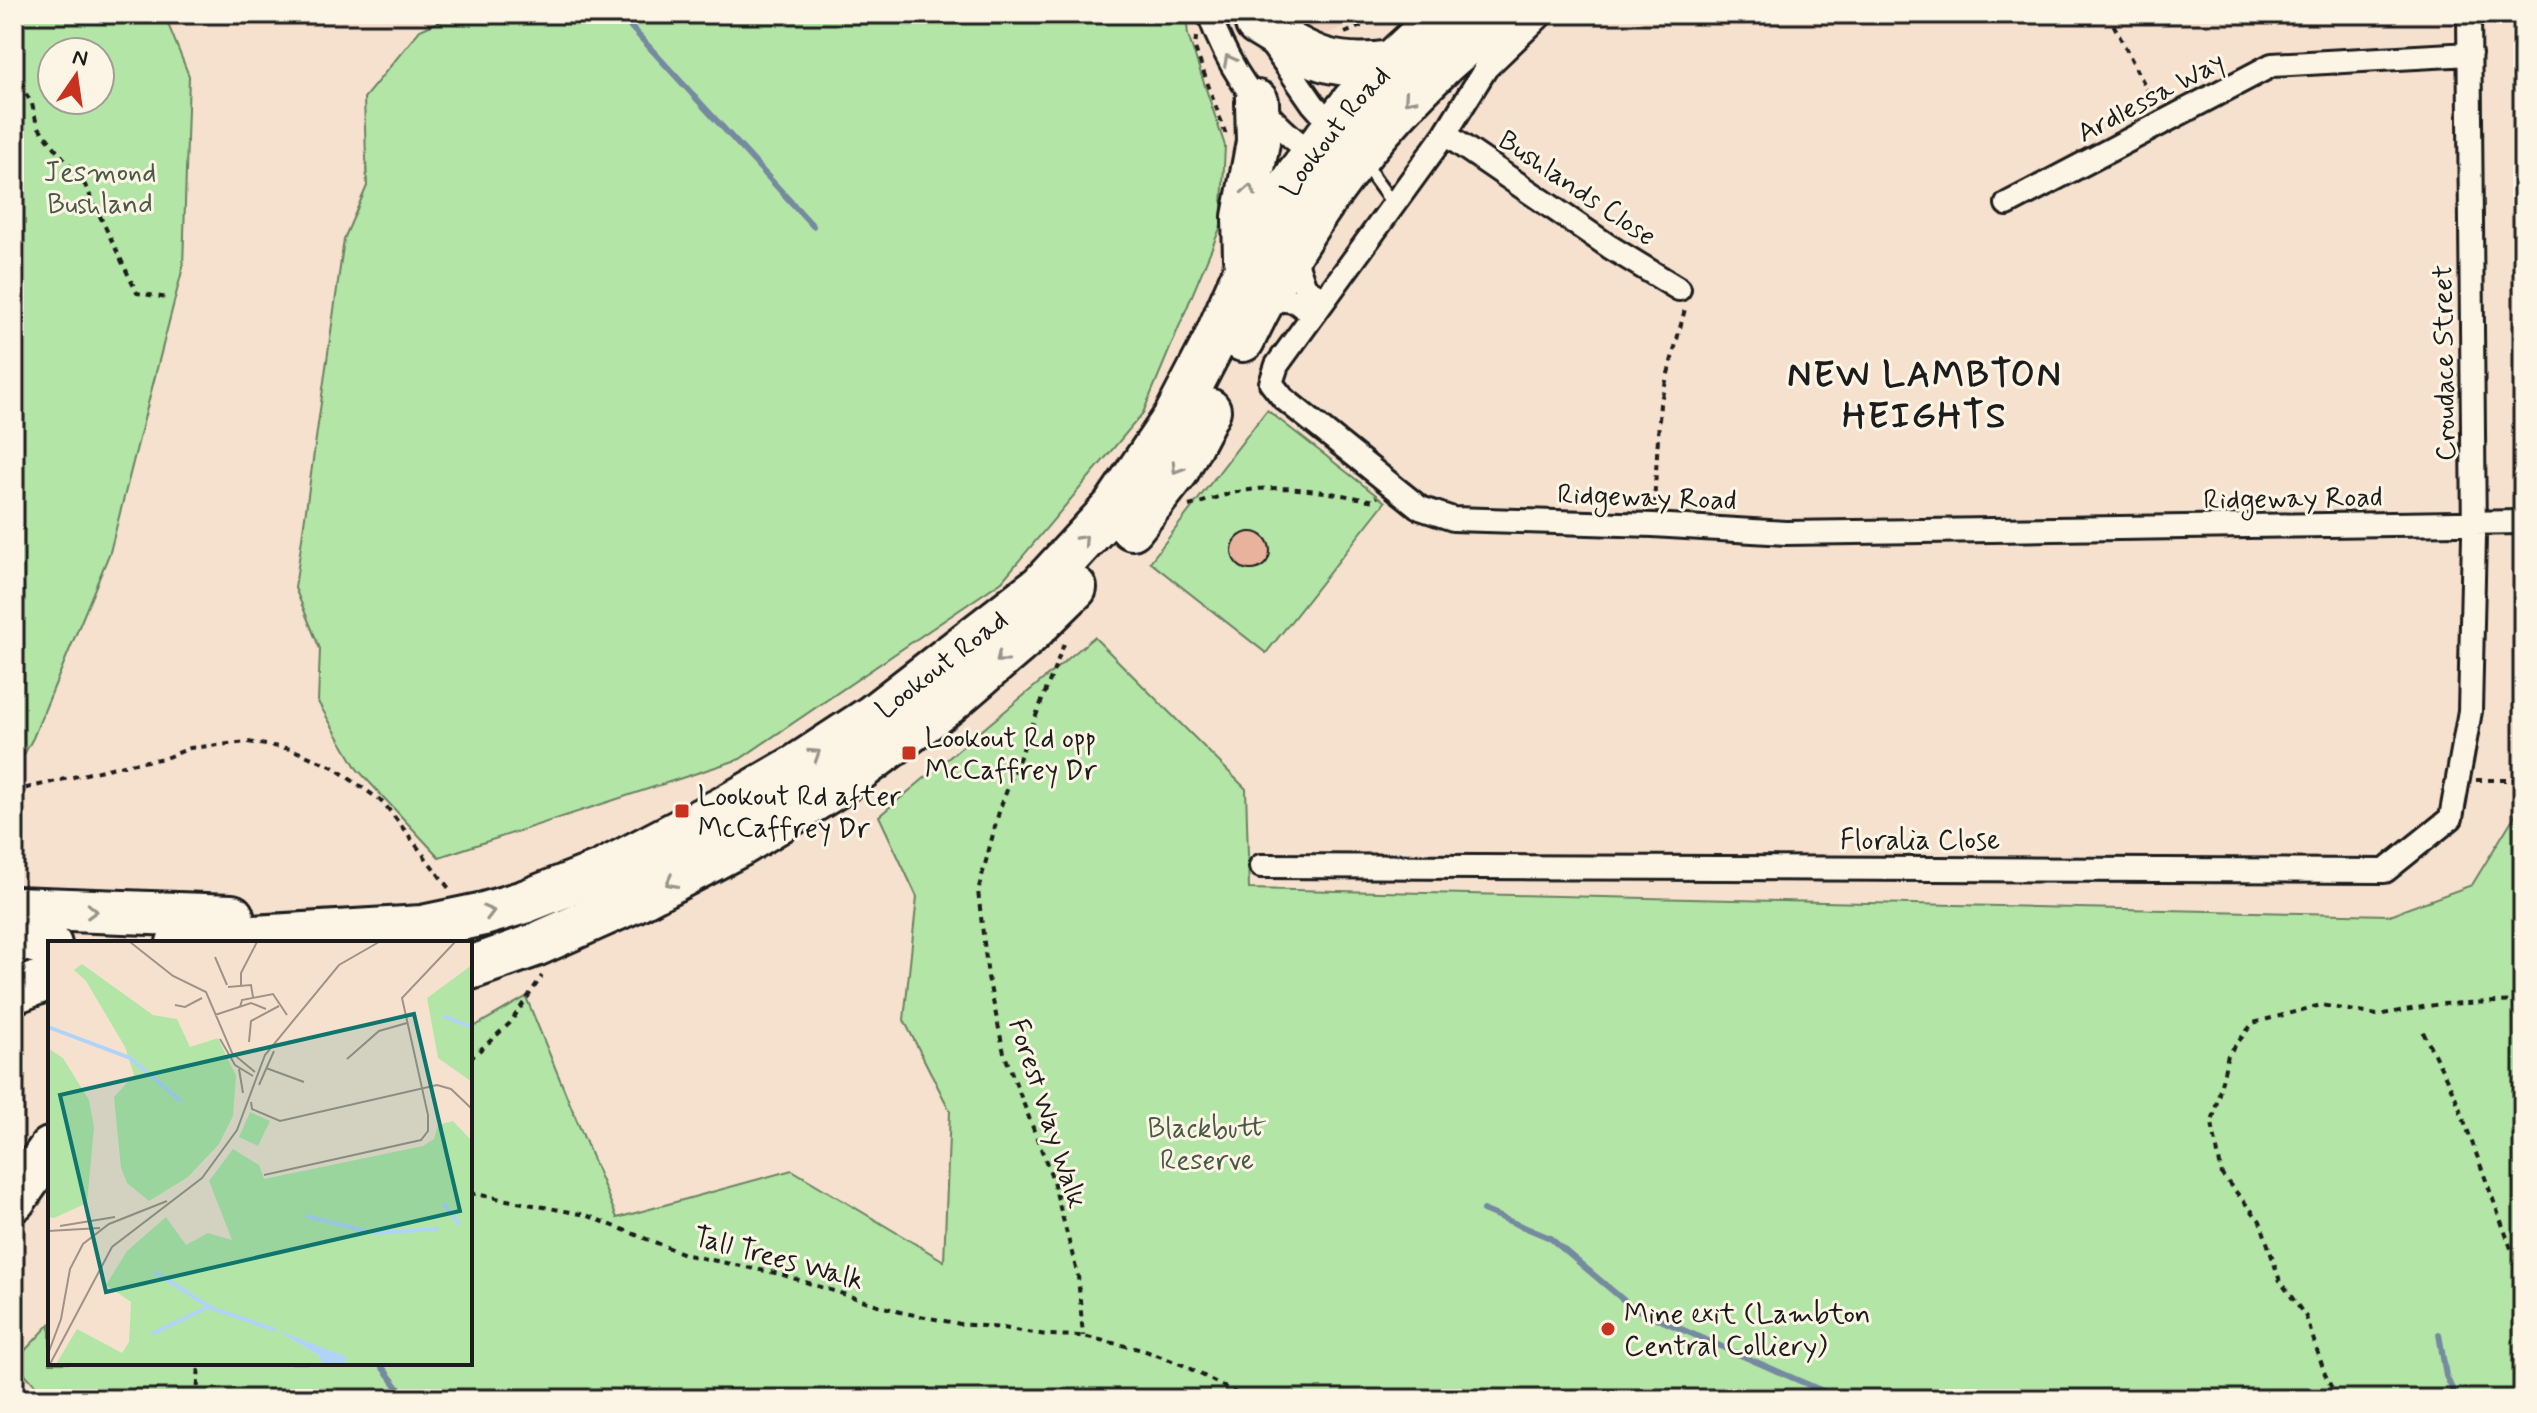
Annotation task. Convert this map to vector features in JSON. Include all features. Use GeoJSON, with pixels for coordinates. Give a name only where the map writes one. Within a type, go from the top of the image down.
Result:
{"type":"FeatureCollection","features":[{"type":"Feature","properties":{"kind":"highway","name":"Lookout Road"},"geometry":{"type":"LineString","coordinates":[[193,941],[422,927],[484,914],[563,888],[603,871],[724,808],[795,767],[873,716],[1041,586],[1114,507],[1175,417],[1213,344],[1254,283],[1292,251],[1345,138],[1392,62],[1444,14]]}},
{"type":"Feature","properties":{"kind":"highway","name":"Lookout Road"},"geometry":{"type":"LineString","coordinates":[[472,967],[535,945],[634,901],[740,845],[837,786],[947,704],[1026,636],[1109,554],[1177,471],[1254,283],[1258,241],[1345,138],[1440,67],[1522,15]]}},
{"type":"Feature","properties":{"kind":"highway"},"geometry":{"type":"LineString","coordinates":[[1255,19],[1300,50],[1328,62],[1362,66],[1392,62]]}},
{"type":"Feature","properties":{"kind":"highway"},"geometry":{"type":"LineString","coordinates":[[1254,283],[1244,217],[1258,142],[1257,102]]}},
{"type":"Feature","properties":{"kind":"highway"},"geometry":{"type":"LineString","coordinates":[[14,908],[366,917],[385,930]]}},
{"type":"Feature","properties":{"kind":"highway"},"geometry":{"type":"LineString","coordinates":[[472,945],[598,917]]}},
{"type":"Feature","properties":{"kind":"highway"},"geometry":{"type":"LineString","coordinates":[[14,936],[48,944]]}},
{"type":"Feature","properties":{"kind":"highway"},"geometry":{"type":"LineString","coordinates":[[14,963],[48,965]]}},
{"type":"Feature","properties":{"kind":"highway"},"geometry":{"type":"LineString","coordinates":[[14,992],[48,979]]}},
{"type":"Feature","properties":{"kind":"highway"},"geometry":{"type":"LineString","coordinates":[[14,998],[48,993]]}},
{"type":"Feature","properties":{"kind":"highway"},"geometry":{"type":"LineString","coordinates":[[14,1200],[48,1152]]}},
{"type":"Feature","properties":{"kind":"highway"},"geometry":{"type":"LineString","coordinates":[[14,1211],[48,1175]]}},
{"type":"Feature","properties":{"kind":"street"},"geometry":{"type":"LineString","coordinates":[[1209,14],[1233,68],[1257,102],[1288,135],[1345,138]]}},
{"type":"Feature","properties":{"kind":"street","name":"Croudace Street"},"geometry":{"type":"LineString","coordinates":[[2469,14],[2474,524],[2470,711]]}},
{"type":"Feature","properties":{"kind":"street","name":"Ridgeway Road"},"geometry":{"type":"LineString","coordinates":[[1522,15],[1445,134],[1277,365],[1271,383],[1283,398],[1420,508],[1453,519],[1801,533],[2523,522]]}},
{"type":"Feature","properties":{"kind":"street"},"geometry":{"type":"LineString","coordinates":[[1255,19],[1313,104],[1345,138]]}},
{"type":"Feature","properties":{"kind":"street","name":"Ardlessa Way"},"geometry":{"type":"LineString","coordinates":[[2007,204],[2272,65],[2470,54]]}},
{"type":"Feature","properties":{"kind":"street","name":"Bushlands Close"},"geometry":{"type":"LineString","coordinates":[[1445,134],[1677,296]]}},
{"type":"Feature","properties":{"kind":"street"},"geometry":{"type":"LineString","coordinates":[[1292,251],[1305,288],[1318,307]]}},
{"type":"Feature","properties":{"kind":"street"},"geometry":{"type":"LineString","coordinates":[[1254,283],[1295,301],[1318,307]]}},
{"type":"Feature","properties":{"kind":"street","name":"Floralia Close"},"geometry":{"type":"LineString","coordinates":[[1261,866],[2385,871],[2451,818],[2470,711]]}},
{"type":"Feature","properties":{"kind":"lane"},"geometry":{"type":"LineString","coordinates":[[1345,138],[1393,204]]}},
{"type":"Feature","properties":{"kind":"path"},"geometry":{"type":"LineString","coordinates":[[1337,36],[1389,14]]}},
{"type":"Feature","properties":{"kind":"path"},"geometry":{"type":"LineString","coordinates":[[2108,14],[2165,123]]}},
{"type":"Feature","properties":{"kind":"path"},"geometry":{"type":"LineString","coordinates":[[1195,48],[1229,143]]}},
{"type":"Feature","properties":{"kind":"path"},"geometry":{"type":"LineString","coordinates":[[14,73],[32,104],[37,125],[85,185],[137,293],[168,298]]}},
{"type":"Feature","properties":{"kind":"path"},"geometry":{"type":"LineString","coordinates":[[1653,525],[1660,404],[1685,309],[1677,296]]}},
{"type":"Feature","properties":{"kind":"path"},"geometry":{"type":"LineString","coordinates":[[1189,506],[1243,491],[1263,489],[1327,493],[1374,501]]}},
{"type":"Feature","properties":{"kind":"path","name":"Forest Way Walk"},"geometry":{"type":"LineString","coordinates":[[1069,630],[1000,808],[978,891],[988,977],[1004,1053],[1052,1177],[1078,1276],[1083,1336]]}},
{"type":"Feature","properties":{"kind":"path"},"geometry":{"type":"LineString","coordinates":[[14,791],[165,758],[190,748],[248,742],[291,749],[333,767],[383,802],[452,892]]}},
{"type":"Feature","properties":{"kind":"path"},"geometry":{"type":"LineString","coordinates":[[2458,776],[2479,780],[2523,780]]}},
{"type":"Feature","properties":{"kind":"path"},"geometry":{"type":"LineString","coordinates":[[472,1057],[510,1023],[548,968]]}},
{"type":"Feature","properties":{"kind":"path"},"geometry":{"type":"LineString","coordinates":[[2337,1399],[2306,1317],[2280,1281],[2260,1221],[2222,1175],[2212,1123],[2228,1055],[2253,1023],[2321,1005],[2377,1015],[2440,1004],[2522,1001],[2523,977]]}},
{"type":"Feature","properties":{"kind":"path"},"geometry":{"type":"LineString","coordinates":[[2423,1032],[2455,1096],[2512,1251],[2523,1257]]}},
{"type":"Feature","properties":{"kind":"path","name":"Tall Trees Walk"},"geometry":{"type":"LineString","coordinates":[[472,1193],[586,1215],[687,1255],[780,1274],[900,1312],[960,1324],[1046,1335],[1083,1336],[1143,1350],[1183,1365],[1247,1399]]}},
{"type":"Feature","properties":{"kind":"path"},"geometry":{"type":"LineString","coordinates":[[197,1399],[199,1365]]}},
{"type":"Feature","properties":{"kind":"shaded area"},"geometry":{"type":"Polygon","coordinates":[[[1272,14],[1372,14],[1329,33],[1307,36],[1272,14]]]}},
{"type":"Feature","properties":{"kind":"green space","name":"Jesmond Bushland"},"geometry":{"type":"Polygon","coordinates":[[[14,14],[164,14],[189,76],[183,267],[110,552],[33,738],[14,773],[14,14]]]}},
{"type":"Feature","properties":{"kind":"green space"},"geometry":{"type":"Polygon","coordinates":[[[457,14],[1186,14],[1188,35],[1225,146],[1221,226],[1143,413],[1002,581],[740,759],[439,857],[357,769],[318,702],[320,649],[295,588],[344,239],[367,186],[364,98],[420,30],[457,14]]]}},
{"type":"Feature","properties":{"kind":"green space"},"geometry":{"type":"Polygon","coordinates":[[[1267,410],[1385,502],[1266,653],[1150,562],[1267,410]]]}},
{"type":"Feature","properties":{"kind":"green space","name":"Blackbutt Reserve"},"geometry":{"type":"Polygon","coordinates":[[[1094,637],[1246,789],[1249,889],[2390,915],[2472,885],[2523,802],[2523,1399],[48,1399],[14,1362],[48,1326],[48,1365],[472,1365],[472,1028],[526,997],[617,1218],[792,1170],[944,1261],[950,1111],[904,1020],[917,897],[879,816],[1094,637]]]}},
{"type":"Feature","properties":{"kind":"building"},"geometry":{"type":"Polygon","coordinates":[[[1251,532],[1264,538],[1270,551],[1264,564],[1251,570],[1238,564],[1232,551],[1238,538],[1251,532]]]}},
{"type":"Feature","properties":{"kind":"waterway"},"geometry":{"type":"LineString","coordinates":[[619,14],[813,226]]}},
{"type":"Feature","properties":{"kind":"waterway"},"geometry":{"type":"LineString","coordinates":[[1483,1210],[1550,1238],[1633,1308],[1841,1399]]}},
{"type":"Feature","properties":{"kind":"waterway"},"geometry":{"type":"LineString","coordinates":[[2439,1334],[2446,1376],[2457,1399]]}},
{"type":"Feature","properties":{"kind":"waterway"},"geometry":{"type":"LineString","coordinates":[[381,1365],[407,1399]]}},
{"type":"Feature","properties":{"kind":"place","name":"Lookout Rd opp McCaffrey Dr"},"geometry":{"type":"Point","coordinates":[909,753]}},
{"type":"Feature","properties":{"kind":"place","name":"Lookout Rd after McCaffrey Dr"},"geometry":{"type":"Point","coordinates":[682,811]}},
{"type":"Feature","properties":{"kind":"place","name":"Mine exit (Lambton Central Colliery)"},"geometry":{"type":"Point","coordinates":[1608,1329]}},
{"type":"Feature","properties":{"kind":"district","name":"NEW LAMBTON HEIGHTS"},"geometry":{"type":"Point","coordinates":[1925,394]}}]}
